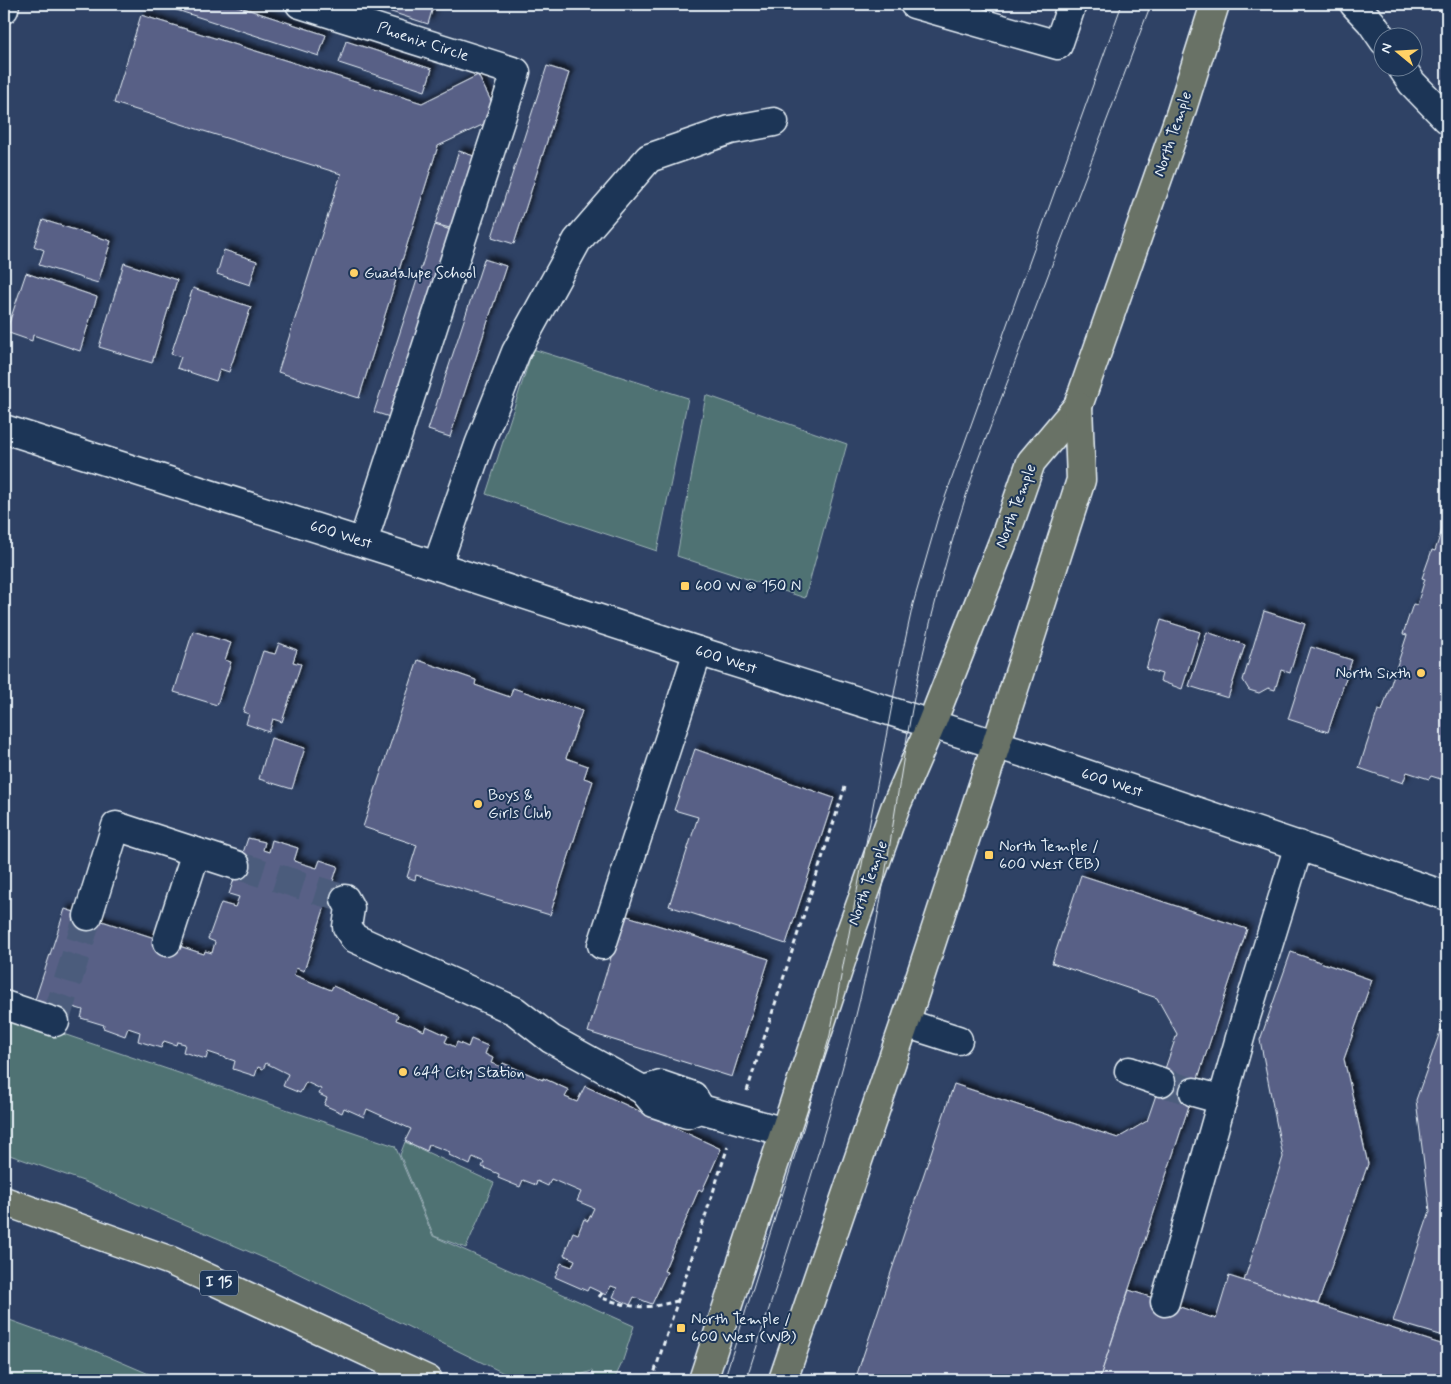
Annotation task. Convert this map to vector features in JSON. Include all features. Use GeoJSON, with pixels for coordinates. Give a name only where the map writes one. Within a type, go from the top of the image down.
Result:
{"type":"FeatureCollection","features":[{"type":"Feature","properties":{"kind":"main road","name":"North Temple"},"geometry":{"type":"LineString","coordinates":[[704,1380],[850,934],[895,808],[931,725],[1006,534],[1031,462],[1078,406],[1180,115],[1215,4]]}},
{"type":"Feature","properties":{"kind":"main road","name":"North Temple"},"geometry":{"type":"LineString","coordinates":[[783,1380],[905,1023],[1081,480],[1078,406]]}},
{"type":"Feature","properties":{"kind":"main road","name":"I 15"},"geometry":{"type":"LineString","coordinates":[[4,1201],[171,1261],[428,1380]]}},
{"type":"Feature","properties":{"kind":"street"},"geometry":{"type":"LineString","coordinates":[[4,9],[6,4]]}},
{"type":"Feature","properties":{"kind":"street","name":"Phoenix Circle"},"geometry":{"type":"LineString","coordinates":[[300,4],[516,72],[363,542]]}},
{"type":"Feature","properties":{"kind":"street"},"geometry":{"type":"LineString","coordinates":[[914,4],[1058,45],[1072,4]]}},
{"type":"Feature","properties":{"kind":"street"},"geometry":{"type":"LineString","coordinates":[[1354,4],[1375,28]]}},
{"type":"Feature","properties":{"kind":"street"},"geometry":{"type":"LineString","coordinates":[[1409,78],[1447,119]]}},
{"type":"Feature","properties":{"kind":"street"},"geometry":{"type":"LineString","coordinates":[[437,566],[479,445],[516,352],[577,241],[649,158],[730,130],[774,122]]}},
{"type":"Feature","properties":{"kind":"street","name":"600 West"},"geometry":{"type":"LineString","coordinates":[[4,429],[996,745],[1447,896]]}},
{"type":"Feature","properties":{"kind":"street"},"geometry":{"type":"LineString","coordinates":[[602,945],[698,651]]}},
{"type":"Feature","properties":{"kind":"street"},"geometry":{"type":"LineString","coordinates":[[88,916],[116,826],[236,864]]}},
{"type":"Feature","properties":{"kind":"street"},"geometry":{"type":"LineString","coordinates":[[1165,1302],[1245,1020],[1299,845]]}},
{"type":"Feature","properties":{"kind":"street"},"geometry":{"type":"LineString","coordinates":[[167,942],[196,852]]}},
{"type":"Feature","properties":{"kind":"street"},"geometry":{"type":"LineString","coordinates":[[345,900],[350,908],[347,927],[354,938],[515,1011],[551,1039],[643,1090],[661,1085],[693,1096],[701,1109],[785,1132]]}},
{"type":"Feature","properties":{"kind":"street"},"geometry":{"type":"LineString","coordinates":[[4,1005],[54,1022]]}},
{"type":"Feature","properties":{"kind":"street"},"geometry":{"type":"LineString","coordinates":[[905,1023],[958,1040]]}},
{"type":"Feature","properties":{"kind":"street"},"geometry":{"type":"LineString","coordinates":[[1129,1071],[1161,1082]]}},
{"type":"Feature","properties":{"kind":"street"},"geometry":{"type":"LineString","coordinates":[[1194,1092],[1223,1100]]}},
{"type":"Feature","properties":{"kind":"path"},"geometry":{"type":"LineString","coordinates":[[652,1380],[845,787]]}},
{"type":"Feature","properties":{"kind":"path"},"geometry":{"type":"LineString","coordinates":[[602,1293],[599,1297],[639,1308],[655,1307],[677,1301]]}},
{"type":"Feature","properties":{"kind":"green space"},"geometry":{"type":"Polygon","coordinates":[[[533,349],[688,398],[657,551],[486,494],[533,349]]]}},
{"type":"Feature","properties":{"kind":"green space"},"geometry":{"type":"Polygon","coordinates":[[[706,395],[847,444],[805,598],[677,556],[706,395]]]}},
{"type":"Feature","properties":{"kind":"green space"},"geometry":{"type":"Polygon","coordinates":[[[4,1014],[395,1146],[433,1236],[634,1326],[622,1363],[614,1380],[595,1380],[592,1371],[565,1380],[518,1380],[285,1267],[83,1181],[4,1153],[4,1014]]]}},
{"type":"Feature","properties":{"kind":"green space"},"geometry":{"type":"Polygon","coordinates":[[[405,1142],[494,1183],[466,1248],[434,1236],[400,1155],[405,1142]]]}},
{"type":"Feature","properties":{"kind":"green space"},"geometry":{"type":"Polygon","coordinates":[[[4,1318],[93,1350],[163,1380],[4,1380],[4,1318]]]}},
{"type":"Feature","properties":{"kind":"building"},"geometry":{"type":"Polygon","coordinates":[[[158,4],[231,4],[326,35],[319,56],[158,4]]]}},
{"type":"Feature","properties":{"kind":"building"},"geometry":{"type":"Polygon","coordinates":[[[380,4],[434,4],[428,24],[379,8],[380,4]]]}},
{"type":"Feature","properties":{"kind":"building","name":"Guadalupe School"},"geometry":{"type":"Polygon","coordinates":[[[141,15],[422,103],[478,75],[499,117],[438,146],[359,398],[278,372],[341,174],[114,103],[141,15]]]}},
{"type":"Feature","properties":{"kind":"building"},"geometry":{"type":"Polygon","coordinates":[[[346,41],[432,69],[425,91],[339,63],[346,41]]]}},
{"type":"Feature","properties":{"kind":"building"},"geometry":{"type":"Polygon","coordinates":[[[547,66],[569,73],[514,244],[492,237],[547,66]]]}},
{"type":"Feature","properties":{"kind":"building"},"geometry":{"type":"Polygon","coordinates":[[[459,151],[480,158],[457,230],[435,224],[459,151]]]}},
{"type":"Feature","properties":{"kind":"building"},"geometry":{"type":"Polygon","coordinates":[[[43,220],[111,241],[98,283],[39,265],[44,250],[34,246],[43,220]]]}},
{"type":"Feature","properties":{"kind":"building"},"geometry":{"type":"Polygon","coordinates":[[[435,225],[457,232],[396,419],[374,412],[435,225]]]}},
{"type":"Feature","properties":{"kind":"building"},"geometry":{"type":"Polygon","coordinates":[[[224,250],[257,261],[250,285],[217,274],[224,250]]]}},
{"type":"Feature","properties":{"kind":"building"},"geometry":{"type":"Polygon","coordinates":[[[484,259],[506,266],[450,437],[428,430],[484,259]]]}},
{"type":"Feature","properties":{"kind":"building"},"geometry":{"type":"Polygon","coordinates":[[[124,263],[177,280],[152,363],[99,347],[124,263]]]}},
{"type":"Feature","properties":{"kind":"building"},"geometry":{"type":"Polygon","coordinates":[[[26,273],[97,297],[80,351],[33,335],[32,341],[6,332],[26,273]]]}},
{"type":"Feature","properties":{"kind":"building"},"geometry":{"type":"Polygon","coordinates":[[[193,288],[251,307],[229,372],[220,369],[216,381],[177,368],[181,357],[171,354],[193,288]]]}},
{"type":"Feature","properties":{"kind":"building","name":"North Sixth"},"geometry":{"type":"Polygon","coordinates":[[[1447,514],[1447,781],[1431,776],[1429,779],[1407,772],[1403,783],[1359,768],[1378,710],[1382,711],[1407,635],[1403,634],[1413,604],[1417,605],[1425,579],[1422,578],[1432,550],[1435,551],[1447,514]]]}},
{"type":"Feature","properties":{"kind":"building"},"geometry":{"type":"Polygon","coordinates":[[[1264,611],[1305,624],[1290,673],[1281,670],[1275,690],[1268,688],[1259,693],[1249,690],[1243,680],[1264,611]]]}},
{"type":"Feature","properties":{"kind":"building"},"geometry":{"type":"Polygon","coordinates":[[[1161,620],[1200,632],[1182,689],[1160,681],[1162,674],[1146,669],[1161,620]]]}},
{"type":"Feature","properties":{"kind":"building"},"geometry":{"type":"Polygon","coordinates":[[[193,631],[231,643],[225,660],[231,662],[217,705],[174,692],[193,631]]]}},
{"type":"Feature","properties":{"kind":"building"},"geometry":{"type":"Polygon","coordinates":[[[1207,632],[1245,645],[1228,698],[1189,686],[1207,632]]]}},
{"type":"Feature","properties":{"kind":"building"},"geometry":{"type":"Polygon","coordinates":[[[279,643],[297,650],[293,662],[301,664],[282,722],[273,719],[269,732],[246,724],[249,714],[243,712],[263,651],[275,654],[279,643]]]}},
{"type":"Feature","properties":{"kind":"building"},"geometry":{"type":"Polygon","coordinates":[[[1311,647],[1352,660],[1328,732],[1288,719],[1311,647]]]}},
{"type":"Feature","properties":{"kind":"building","name":"Boys & Girls Club"},"geometry":{"type":"Polygon","coordinates":[[[418,660],[476,680],[475,685],[510,697],[513,688],[582,711],[566,758],[588,766],[584,778],[593,781],[550,915],[416,875],[415,880],[407,877],[417,845],[363,827],[418,660]]]}},
{"type":"Feature","properties":{"kind":"building"},"geometry":{"type":"Polygon","coordinates":[[[271,738],[305,748],[292,789],[259,779],[271,738]]]}},
{"type":"Feature","properties":{"kind":"building"},"geometry":{"type":"Polygon","coordinates":[[[695,749],[834,798],[786,944],[669,906],[698,817],[674,810],[695,749]]]}},
{"type":"Feature","properties":{"kind":"building","name":"644 City Station"},"geometry":{"type":"Polygon","coordinates":[[[248,838],[265,842],[263,850],[269,852],[272,840],[298,848],[294,861],[317,868],[320,860],[338,866],[304,971],[296,968],[294,975],[331,990],[333,986],[398,1015],[396,1020],[424,1031],[426,1026],[448,1036],[445,1042],[455,1047],[457,1042],[468,1047],[471,1039],[488,1046],[485,1054],[493,1058],[491,1063],[502,1067],[503,1063],[543,1080],[543,1078],[569,1090],[565,1097],[577,1102],[585,1086],[721,1149],[702,1191],[699,1189],[664,1271],[667,1272],[652,1304],[634,1297],[630,1305],[613,1297],[617,1288],[611,1286],[606,1295],[589,1287],[587,1291],[555,1277],[561,1263],[572,1267],[575,1260],[564,1255],[573,1232],[578,1234],[584,1219],[588,1221],[594,1208],[577,1201],[581,1192],[551,1179],[548,1186],[537,1181],[536,1185],[523,1180],[520,1187],[498,1178],[499,1174],[482,1167],[484,1162],[473,1157],[470,1165],[449,1155],[450,1152],[429,1144],[427,1151],[405,1141],[411,1129],[367,1109],[364,1117],[344,1108],[342,1113],[324,1105],[327,1098],[319,1094],[321,1089],[306,1082],[300,1093],[283,1086],[288,1074],[266,1063],[263,1069],[258,1067],[255,1076],[233,1069],[235,1061],[208,1052],[206,1059],[183,1052],[185,1044],[177,1042],[176,1045],[164,1041],[161,1048],[138,1041],[140,1032],[128,1028],[125,1036],[103,1028],[104,1025],[81,1018],[83,1010],[60,1003],[58,1011],[34,1003],[65,909],[204,954],[205,951],[212,953],[215,942],[208,939],[221,903],[235,907],[239,897],[229,894],[248,838]]]}},
{"type":"Feature","properties":{"kind":"building"},"geometry":{"type":"Polygon","coordinates":[[[1081,875],[1247,929],[1099,1380],[855,1380],[954,1084],[1118,1138],[1147,1121],[1177,1034],[1157,998],[1052,963],[1081,875]]]}},
{"type":"Feature","properties":{"kind":"building"},"geometry":{"type":"Polygon","coordinates":[[[624,915],[769,959],[732,1077],[588,1032],[624,915]]]}},
{"type":"Feature","properties":{"kind":"building"},"geometry":{"type":"Polygon","coordinates":[[[1291,952],[1372,980],[1344,1059],[1368,1164],[1318,1304],[1244,1281],[1283,1157],[1260,1040],[1291,952]]]}},
{"type":"Feature","properties":{"kind":"building"},"geometry":{"type":"Polygon","coordinates":[[[1447,1012],[1447,1337],[1393,1321],[1430,1211],[1416,1100],[1447,1012]]]}},
{"type":"Feature","properties":{"kind":"building"},"geometry":{"type":"Polygon","coordinates":[[[1229,1276],[1447,1346],[1447,1380],[1099,1380],[1129,1290],[1216,1319],[1229,1276]]]}},
{"type":"Feature","properties":{"kind":"tunnel"},"geometry":{"type":"LineString","coordinates":[[236,865],[345,899]]}},
{"type":"Feature","properties":{"kind":"tunnel"},"geometry":{"type":"LineString","coordinates":[[55,1022],[88,916]]}},
{"type":"Feature","properties":{"kind":"tunnel"},"geometry":{"type":"LineString","coordinates":[[1161,1082],[1194,1092]]}},
{"type":"Feature","properties":{"kind":"tram line"},"geometry":{"type":"LineString","coordinates":[[724,1380],[804,1126],[830,1035],[898,673],[913,604],[938,517],[1122,4]]}},
{"type":"Feature","properties":{"kind":"tram line"},"geometry":{"type":"LineString","coordinates":[[746,1380],[826,1127],[854,1025],[879,910],[916,687],[930,622],[957,525],[977,462],[1151,4]]}},
{"type":"Feature","properties":{"kind":"place","name":"Guadalupe School"},"geometry":{"type":"Point","coordinates":[354,273]}},
{"type":"Feature","properties":{"kind":"place","name":"600 W @ 150 N"},"geometry":{"type":"Point","coordinates":[685,586]}},
{"type":"Feature","properties":{"kind":"place","name":"North Sixth"},"geometry":{"type":"Point","coordinates":[1421,673]}},
{"type":"Feature","properties":{"kind":"place","name":"Boys & Girls Club"},"geometry":{"type":"Point","coordinates":[478,804]}},
{"type":"Feature","properties":{"kind":"place","name":"North Temple / 600 West (EB)"},"geometry":{"type":"Point","coordinates":[989,855]}},
{"type":"Feature","properties":{"kind":"place","name":"644 City Station"},"geometry":{"type":"Point","coordinates":[403,1072]}},
{"type":"Feature","properties":{"kind":"place","name":"North Temple / 600 West (WB)"},"geometry":{"type":"Point","coordinates":[681,1328]}}]}
